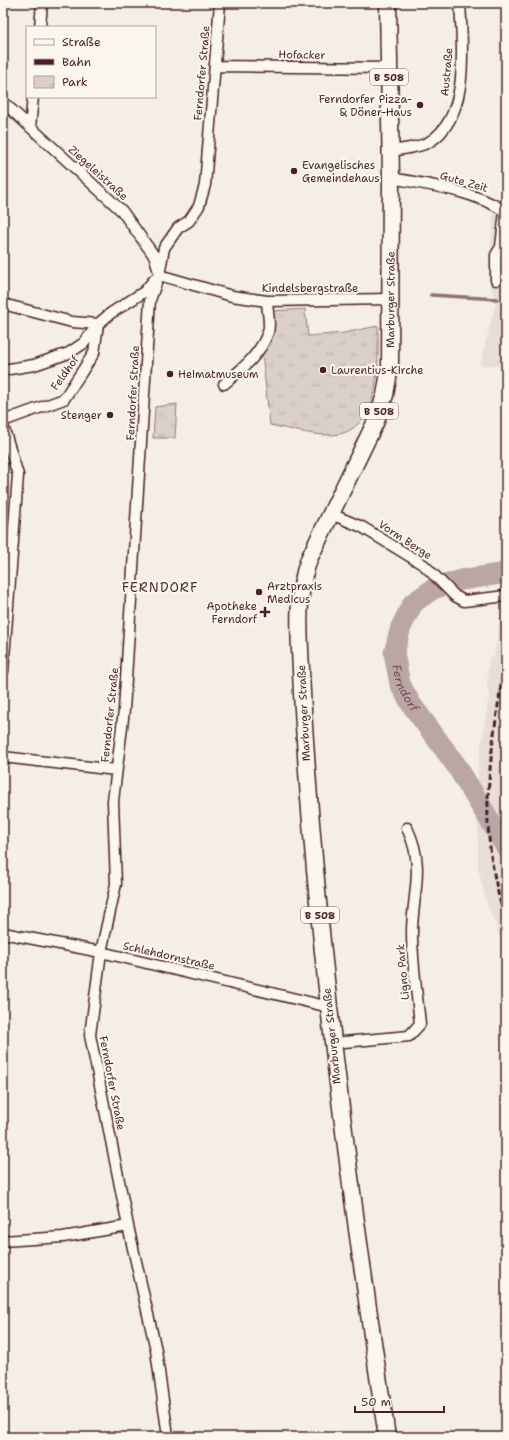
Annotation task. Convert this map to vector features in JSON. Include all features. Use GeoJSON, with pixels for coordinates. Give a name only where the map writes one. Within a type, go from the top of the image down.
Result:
{"type":"FeatureCollection","features":[{"type":"Feature","properties":{"kind":"main road","name":"Marburger Straße"},"geometry":{"type":"LineString","coordinates":[[387,1437],[341,1120],[329,1007],[309,802],[301,677],[299,600],[303,575],[309,559],[376,421],[385,395],[390,366],[391,151],[388,68],[388,3]]}},
{"type":"Feature","properties":{"kind":"street"},"geometry":{"type":"LineString","coordinates":[[40,26],[42,3]]}},
{"type":"Feature","properties":{"kind":"street","name":"Ferndorfer Straße"},"geometry":{"type":"LineString","coordinates":[[168,1437],[156,1350],[128,1226],[90,1035],[101,952],[116,884],[112,801],[124,702],[150,300],[159,275],[164,248],[178,228],[189,221],[199,206],[205,186],[220,3]]}},
{"type":"Feature","properties":{"kind":"street","name":"Austraße"},"geometry":{"type":"LineString","coordinates":[[391,151],[428,143],[439,134],[454,110],[460,86],[462,43],[460,3]]}},
{"type":"Feature","properties":{"kind":"street","name":"Hofacker"},"geometry":{"type":"LineString","coordinates":[[215,66],[388,68]]}},
{"type":"Feature","properties":{"kind":"street"},"geometry":{"type":"LineString","coordinates":[[30,127],[33,98]]}},
{"type":"Feature","properties":{"kind":"street","name":"Ziegeleistraße"},"geometry":{"type":"LineString","coordinates":[[3,102],[122,211],[155,256],[159,275]]}},
{"type":"Feature","properties":{"kind":"street","name":"Gute Zeit"},"geometry":{"type":"LineString","coordinates":[[391,178],[441,186],[489,202],[505,211],[501,247],[496,254],[496,280]]}},
{"type":"Feature","properties":{"kind":"street"},"geometry":{"type":"LineString","coordinates":[[3,370],[34,365],[69,353],[84,343],[98,324],[127,301],[144,292],[159,275]]}},
{"type":"Feature","properties":{"kind":"street","name":"Kindelsbergstraße"},"geometry":{"type":"LineString","coordinates":[[159,275],[232,296],[266,301],[390,299]]}},
{"type":"Feature","properties":{"kind":"street"},"geometry":{"type":"LineString","coordinates":[[224,384],[258,351],[269,331],[266,301]]}},
{"type":"Feature","properties":{"kind":"street"},"geometry":{"type":"LineString","coordinates":[[3,304],[72,322],[98,324]]}},
{"type":"Feature","properties":{"kind":"street","name":"Feldhof"},"geometry":{"type":"LineString","coordinates":[[3,421],[64,399],[94,353],[98,324]]}},
{"type":"Feature","properties":{"kind":"street"},"geometry":{"type":"LineString","coordinates":[[3,426],[18,475],[3,671]]}},
{"type":"Feature","properties":{"kind":"street","name":"Vorm Berge"},"geometry":{"type":"LineString","coordinates":[[331,514],[362,527],[424,565],[455,596],[464,601],[506,596]]}},
{"type":"Feature","properties":{"kind":"street"},"geometry":{"type":"LineString","coordinates":[[3,757],[116,770]]}},
{"type":"Feature","properties":{"kind":"street","name":"Ligno Park"},"geometry":{"type":"LineString","coordinates":[[333,1043],[409,1036],[420,1024],[412,932],[418,879],[415,843],[407,828]]}},
{"type":"Feature","properties":{"kind":"street","name":"Schlehdornstraße"},"geometry":{"type":"LineString","coordinates":[[3,932],[101,952],[329,1007]]}},
{"type":"Feature","properties":{"kind":"street"},"geometry":{"type":"LineString","coordinates":[[3,1241],[63,1237],[128,1226]]}},
{"type":"Feature","properties":{"kind":"shaded area"},"geometry":{"type":"Polygon","coordinates":[[[506,204],[506,366],[480,365],[496,302],[489,281],[493,215],[506,204]]]}},
{"type":"Feature","properties":{"kind":"shaded area"},"geometry":{"type":"Polygon","coordinates":[[[506,533],[506,736],[500,800],[503,816],[497,832],[506,874],[506,953],[486,901],[478,868],[478,766],[489,696],[487,689],[489,657],[494,656],[499,627],[504,579],[502,563],[506,533]]]}},
{"type":"Feature","properties":{"kind":"green space"},"geometry":{"type":"Polygon","coordinates":[[[305,309],[308,336],[344,333],[378,326],[377,372],[375,389],[370,404],[364,418],[354,428],[340,434],[315,434],[270,425],[262,353],[274,335],[272,311],[305,309]]]}},
{"type":"Feature","properties":{"kind":"green space"},"geometry":{"type":"Polygon","coordinates":[[[177,404],[175,438],[153,438],[155,407],[177,404]]]}},
{"type":"Feature","properties":{"kind":"waterway"},"geometry":{"type":"LineString","coordinates":[[431,295],[497,299]]}},
{"type":"Feature","properties":{"kind":"waterway","name":"Ferndorf"},"geometry":{"type":"LineString","coordinates":[[506,573],[461,580],[433,589],[413,603],[401,627],[394,653],[400,684],[411,704],[456,765],[506,847]]}},
{"type":"Feature","properties":{"kind":"railway"},"geometry":{"type":"LineString","coordinates":[[506,649],[491,759],[488,803],[488,825],[492,862],[496,886],[506,921]]}},
{"type":"Feature","properties":{"kind":"place","name":"Ferndorfer Pizza- & Döner-Haus"},"geometry":{"type":"Point","coordinates":[420,105]}},
{"type":"Feature","properties":{"kind":"place","name":"Evangelisches Gemeindehaus"},"geometry":{"type":"Point","coordinates":[294,171]}},
{"type":"Feature","properties":{"kind":"place","name":"Laurentius-Kirche"},"geometry":{"type":"Point","coordinates":[323,370]}},
{"type":"Feature","properties":{"kind":"place","name":"Heimatmuseum"},"geometry":{"type":"Point","coordinates":[170,374]}},
{"type":"Feature","properties":{"kind":"place","name":"Stenger"},"geometry":{"type":"Point","coordinates":[110,415]}},
{"type":"Feature","properties":{"kind":"place","name":"Arztpraxis Medicus"},"geometry":{"type":"Point","coordinates":[259,592]}},
{"type":"Feature","properties":{"kind":"place","name":"Apotheke Ferndorf"},"geometry":{"type":"Point","coordinates":[265,612]}},
{"type":"Feature","properties":{"kind":"district","name":"FERNDORF"},"geometry":{"type":"Point","coordinates":[160,587]}}]}
